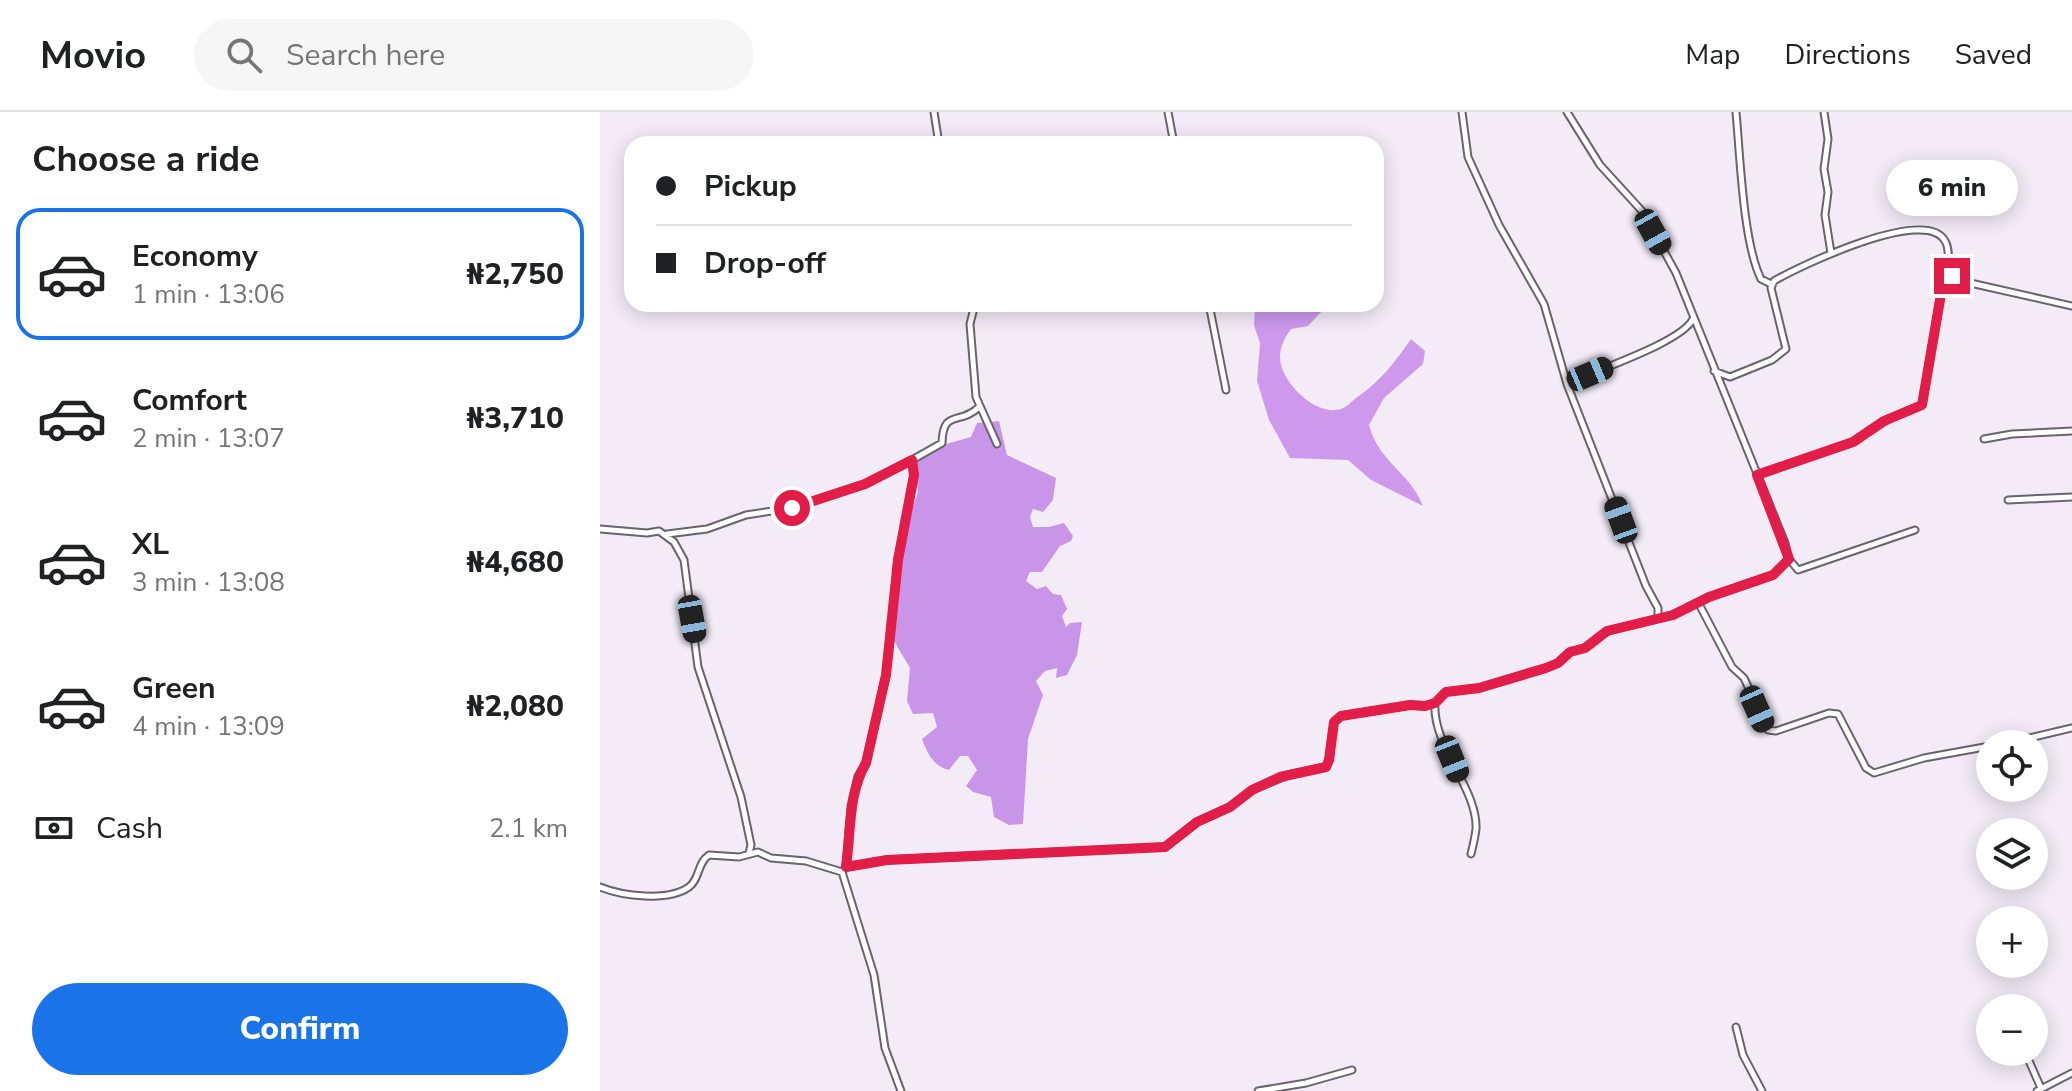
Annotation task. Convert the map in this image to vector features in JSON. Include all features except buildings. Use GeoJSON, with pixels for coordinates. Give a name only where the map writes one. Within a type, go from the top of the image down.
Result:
{"type":"FeatureCollection","features":[{"type":"Feature","properties":{"kind":"street"},"geometry":{"type":"LineString","coordinates":[[934,112],[938,136]]}},
{"type":"Feature","properties":{"kind":"street"},"geometry":{"type":"LineString","coordinates":[[1168,112],[1172,136]]}},
{"type":"Feature","properties":{"kind":"street"},"geometry":{"type":"LineString","coordinates":[[1462,112],[1468,157],[1479,174],[1499,225],[1544,304],[1567,384],[1646,586],[1658,608],[1658,617]]}},
{"type":"Feature","properties":{"kind":"street"},"geometry":{"type":"LineString","coordinates":[[1567,112],[1600,165],[1642,211],[1676,273],[1789,559],[1798,570],[1915,530]]}},
{"type":"Feature","properties":{"kind":"street"},"geometry":{"type":"LineString","coordinates":[[1736,112],[1738,154],[1754,255],[1761,279],[1771,284]]}},
{"type":"Feature","properties":{"kind":"street"},"geometry":{"type":"LineString","coordinates":[[1824,112],[1828,139],[1824,169],[1828,192],[1825,215],[1831,253]]}},
{"type":"Feature","properties":{"kind":"street"},"geometry":{"type":"LineString","coordinates":[[1771,284],[1813,259],[1891,232],[1929,232],[1945,239],[1948,271],[1952,276],[2072,306]]}},
{"type":"Feature","properties":{"kind":"street"},"geometry":{"type":"LineString","coordinates":[[1757,475],[1853,442],[1884,421],[1922,405],[1941,294],[1952,276]]}},
{"type":"Feature","properties":{"kind":"street"},"geometry":{"type":"LineString","coordinates":[[1713,370],[1730,377],[1772,360],[1786,349],[1771,284]]}},
{"type":"Feature","properties":{"kind":"street"},"geometry":{"type":"LineString","coordinates":[[973,312],[970,324],[979,407],[997,444]]}},
{"type":"Feature","properties":{"kind":"street"},"geometry":{"type":"LineString","coordinates":[[1211,312],[1226,390]]}},
{"type":"Feature","properties":{"kind":"street"},"geometry":{"type":"LineString","coordinates":[[1567,384],[1649,350],[1686,329],[1693,319]]}},
{"type":"Feature","properties":{"kind":"street"},"geometry":{"type":"LineString","coordinates":[[600,529],[667,534],[707,529],[746,515],[792,508],[865,484],[912,460],[942,443],[942,427],[948,420],[971,415],[979,407]]}},
{"type":"Feature","properties":{"kind":"street"},"geometry":{"type":"LineString","coordinates":[[1984,439],[2012,434],[2072,431]]}},
{"type":"Feature","properties":{"kind":"street"},"geometry":{"type":"LineString","coordinates":[[901,1091],[885,1048],[881,1007],[872,966],[844,869],[851,806],[858,776],[866,763],[886,675],[898,560],[914,475],[912,460]]}},
{"type":"Feature","properties":{"kind":"street"},"geometry":{"type":"LineString","coordinates":[[2008,500],[2072,497]]}},
{"type":"Feature","properties":{"kind":"street"},"geometry":{"type":"LineString","coordinates":[[667,534],[684,560],[698,667],[741,797],[751,845],[749,853]]}},
{"type":"Feature","properties":{"kind":"street"},"geometry":{"type":"LineString","coordinates":[[600,887],[619,895],[648,896],[675,892],[688,887],[703,859],[709,855],[739,857],[749,853],[844,869],[887,860],[1077,854],[1165,847],[1197,822],[1230,807],[1252,790],[1280,777],[1326,767],[1334,722],[1341,716],[1435,703],[1446,692],[1479,688],[1546,668],[1558,663],[1570,652],[1585,648],[1607,631],[1673,615],[1709,597],[1773,575],[1789,559]]}},
{"type":"Feature","properties":{"kind":"street"},"geometry":{"type":"LineString","coordinates":[[1699,604],[1732,667],[1744,678],[1768,730],[1776,731],[1829,713],[1838,714],[1866,768],[1874,773],[1924,758],[1976,749]]}},
{"type":"Feature","properties":{"kind":"street"},"geometry":{"type":"LineString","coordinates":[[1435,703],[1440,735],[1476,826],[1471,854]]}},
{"type":"Feature","properties":{"kind":"street"},"geometry":{"type":"LineString","coordinates":[[2048,734],[2072,728]]}},
{"type":"Feature","properties":{"kind":"street"},"geometry":{"type":"LineString","coordinates":[[1736,1027],[1743,1055],[1762,1091]]}},
{"type":"Feature","properties":{"kind":"street"},"geometry":{"type":"LineString","coordinates":[[2030,1066],[2039,1090],[2072,1073]]}},
{"type":"Feature","properties":{"kind":"street"},"geometry":{"type":"LineString","coordinates":[[1258,1091],[1306,1083],[1352,1070]]}},
{"type":"Feature","properties":{"kind":"shaded area"},"geometry":{"type":"Polygon","coordinates":[[[1255,312],[1321,312],[1308,326],[1291,329],[1283,342],[1280,357],[1292,386],[1310,402],[1331,410],[1347,406],[1380,378],[1411,339],[1425,351],[1423,364],[1384,398],[1369,425],[1380,449],[1410,484],[1423,506],[1371,480],[1348,460],[1290,458],[1269,420],[1257,381],[1260,343],[1254,325],[1255,312]]]}},
{"type":"Feature","properties":{"kind":"shaded area"},"geometry":{"type":"Polygon","coordinates":[[[999,421],[1007,455],[1056,478],[1053,500],[1043,512],[1033,509],[1030,517],[1033,527],[1064,523],[1073,536],[1071,541],[1060,546],[1042,572],[1030,572],[1026,581],[1037,589],[1046,586],[1053,594],[1061,595],[1067,609],[1062,616],[1066,627],[1070,623],[1082,622],[1077,655],[1067,675],[1056,678],[1057,668],[1045,671],[1036,681],[1043,695],[1028,739],[1023,824],[1009,825],[994,817],[991,797],[973,792],[966,786],[977,770],[968,756],[960,756],[949,770],[935,763],[929,754],[922,739],[937,727],[933,713],[913,714],[907,701],[910,668],[891,636],[899,599],[898,577],[910,514],[918,493],[914,462],[939,446],[971,437],[977,423],[999,421]]]}},
{"type":"Feature","properties":{"kind":"route"},"geometry":{"type":"LineString","coordinates":[[792,508],[847,487],[865,484],[912,460],[914,475],[898,560],[895,613],[889,634],[886,675],[866,763],[858,776],[851,806],[846,867],[887,860],[1092,853],[1165,847],[1197,822],[1230,807],[1252,790],[1280,777],[1322,770],[1329,760],[1334,722],[1341,716],[1410,705],[1425,706],[1435,703],[1446,692],[1479,688],[1546,668],[1558,663],[1570,652],[1585,648],[1607,631],[1673,615],[1709,597],[1748,586],[1782,569],[1789,559],[1785,543],[1757,475],[1853,442],[1878,424],[1922,405],[1926,392],[1927,360],[1941,294],[1952,276]]}}]}
